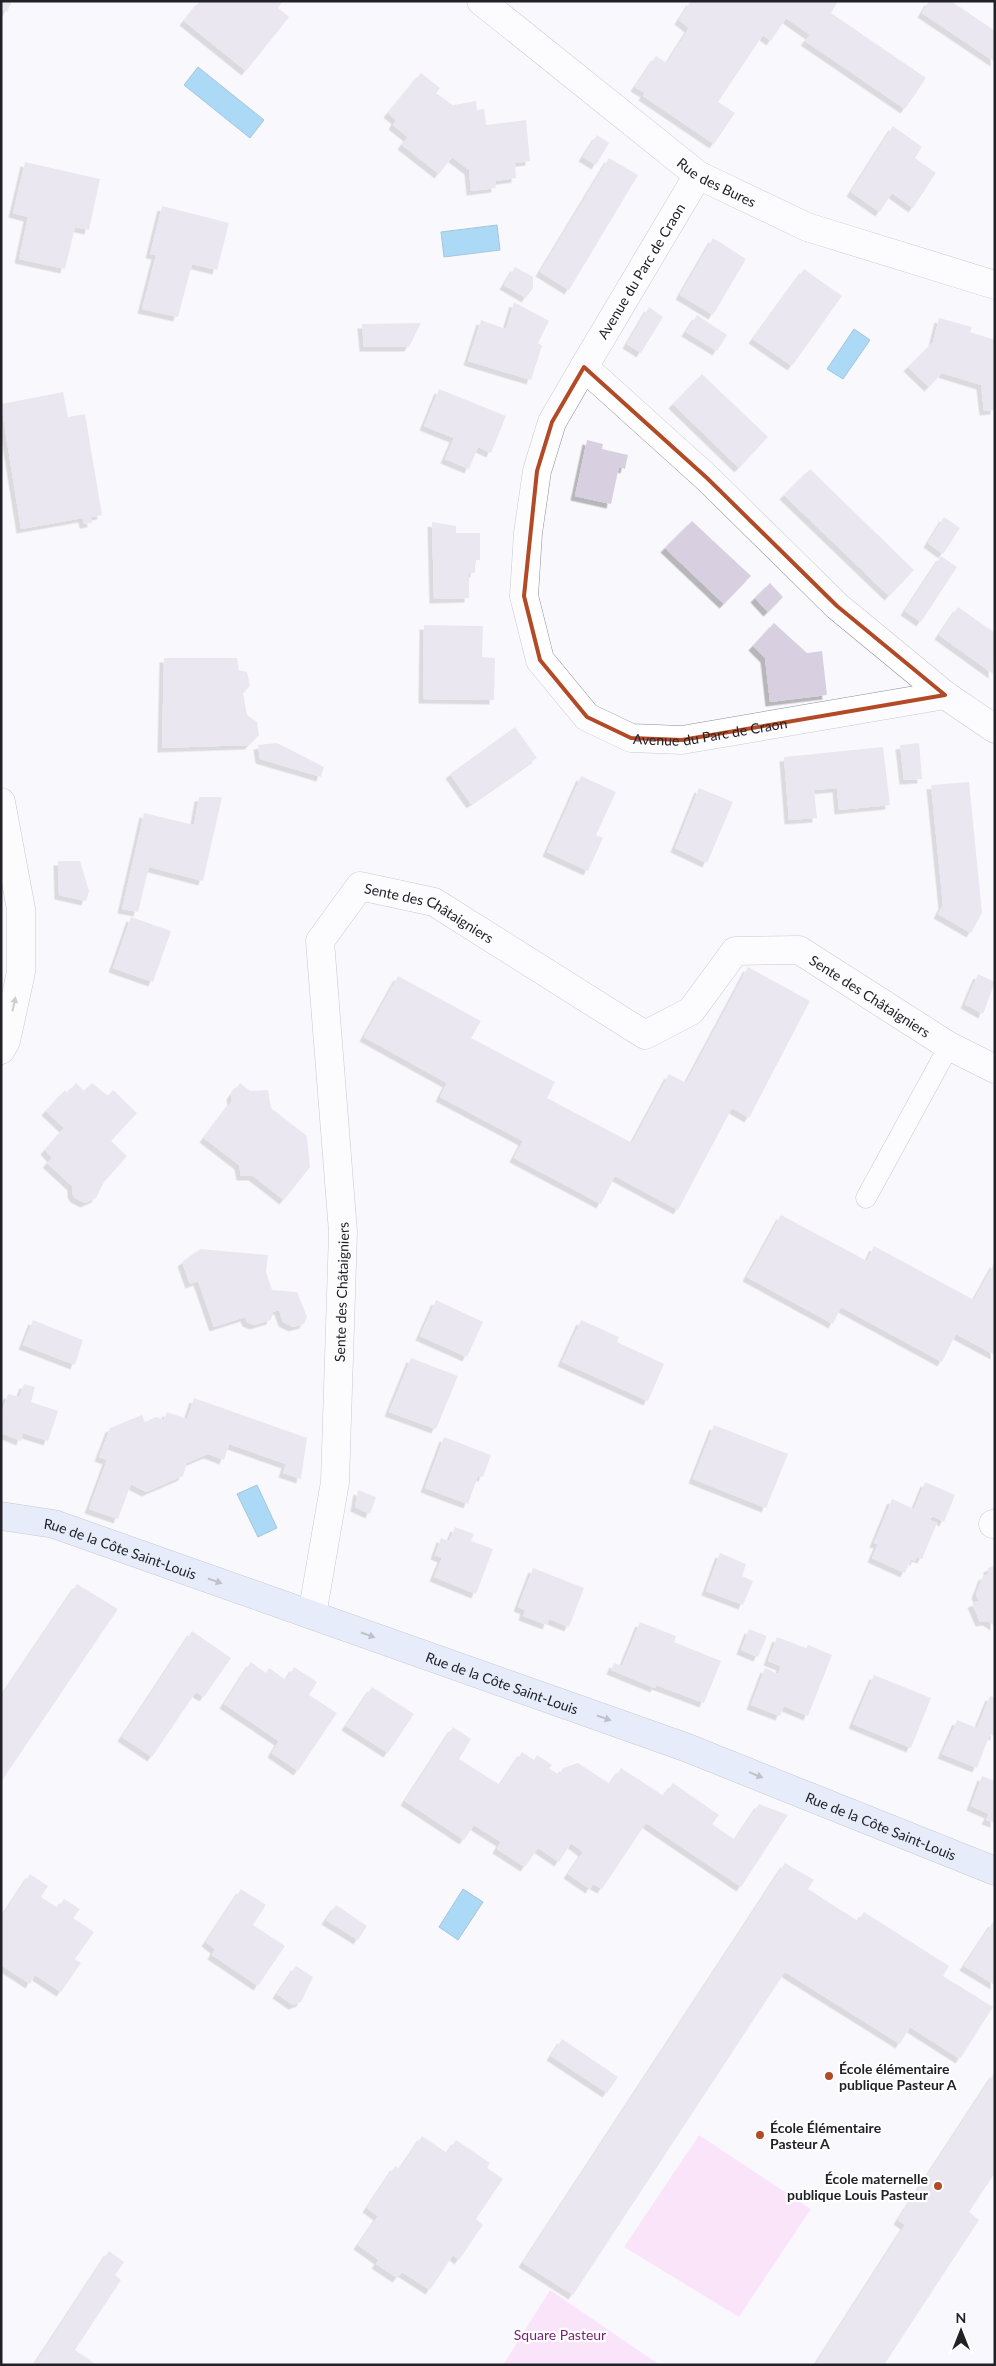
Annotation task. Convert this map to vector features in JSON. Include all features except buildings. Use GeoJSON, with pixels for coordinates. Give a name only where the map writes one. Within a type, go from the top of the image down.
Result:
{"type":"FeatureCollection","features":[{"type":"Feature","properties":{"kind":"street","name":"Rue des Bures"},"geometry":{"type":"LineString","coordinates":[[481,1],[698,175],[807,227],[995,285]]}},
{"type":"Feature","properties":{"kind":"street","name":"Avenue du Parc de Craon"},"geometry":{"type":"LineString","coordinates":[[698,175],[552,422],[537,471],[528,533],[524,596],[540,660],[587,716],[631,738],[682,740],[945,695]]}},
{"type":"Feature","properties":{"kind":"street"},"geometry":{"type":"LineString","coordinates":[[584,367],[707,478],[836,606],[945,695],[995,729]]}},
{"type":"Feature","properties":{"kind":"street"},"geometry":{"type":"LineString","coordinates":[[1,802],[21,909],[21,972],[6,1041],[1,1050]]}},
{"type":"Feature","properties":{"kind":"street","name":"Sente des Châtaigniers"},"geometry":{"type":"LineString","coordinates":[[312,1615],[335,1482],[343,1232],[320,941],[360,886],[434,902],[645,1035],[691,1011],[734,951],[798,950],[949,1046],[995,1069]]}},
{"type":"Feature","properties":{"kind":"street","name":"Rue de la Côte Saint-Louis"},"geometry":{"type":"LineString","coordinates":[[1,1516],[54,1524],[685,1746],[995,1871]]}},
{"type":"Feature","properties":{"kind":"lane"},"geometry":{"type":"LineString","coordinates":[[866,1198],[949,1046]]}},
{"type":"Feature","properties":{"kind":"highlighted area"},"geometry":{"type":"Polygon","coordinates":[[[584,367],[707,478],[837,606],[945,695],[682,740],[631,738],[587,717],[540,660],[524,596],[537,471],[552,422],[584,367]]]}},
{"type":"Feature","properties":{"kind":"green space"},"geometry":{"type":"Polygon","coordinates":[[[699,2135],[811,2209],[739,2317],[624,2247],[699,2135]]]}},
{"type":"Feature","properties":{"kind":"green space","name":"Square Pasteur"},"geometry":{"type":"Polygon","coordinates":[[[550,2290],[660,2365],[503,2365],[550,2290]]]}},
{"type":"Feature","properties":{"kind":"water"},"geometry":{"type":"Polygon","coordinates":[[[198,67],[264,120],[250,138],[184,85],[198,67]]]}},
{"type":"Feature","properties":{"kind":"water"},"geometry":{"type":"Polygon","coordinates":[[[497,225],[500,250],[444,257],[441,232],[497,225]]]}},
{"type":"Feature","properties":{"kind":"water"},"geometry":{"type":"Polygon","coordinates":[[[854,329],[870,340],[843,379],[827,369],[854,329]]]}},
{"type":"Feature","properties":{"kind":"water"},"geometry":{"type":"Polygon","coordinates":[[[257,1485],[277,1528],[258,1537],[237,1494],[257,1485]]]}},
{"type":"Feature","properties":{"kind":"water"},"geometry":{"type":"Polygon","coordinates":[[[463,1889],[483,1902],[458,1940],[439,1927],[463,1889]]]}},
{"type":"Feature","properties":{"kind":"place","name":"École élémentaire publique Pasteur A"},"geometry":{"type":"Point","coordinates":[829,2076]}},
{"type":"Feature","properties":{"kind":"place","name":"École Élémentaire Pasteur A"},"geometry":{"type":"Point","coordinates":[760,2135]}},
{"type":"Feature","properties":{"kind":"place","name":"École maternelle publique Louis Pasteur"},"geometry":{"type":"Point","coordinates":[938,2186]}}]}
